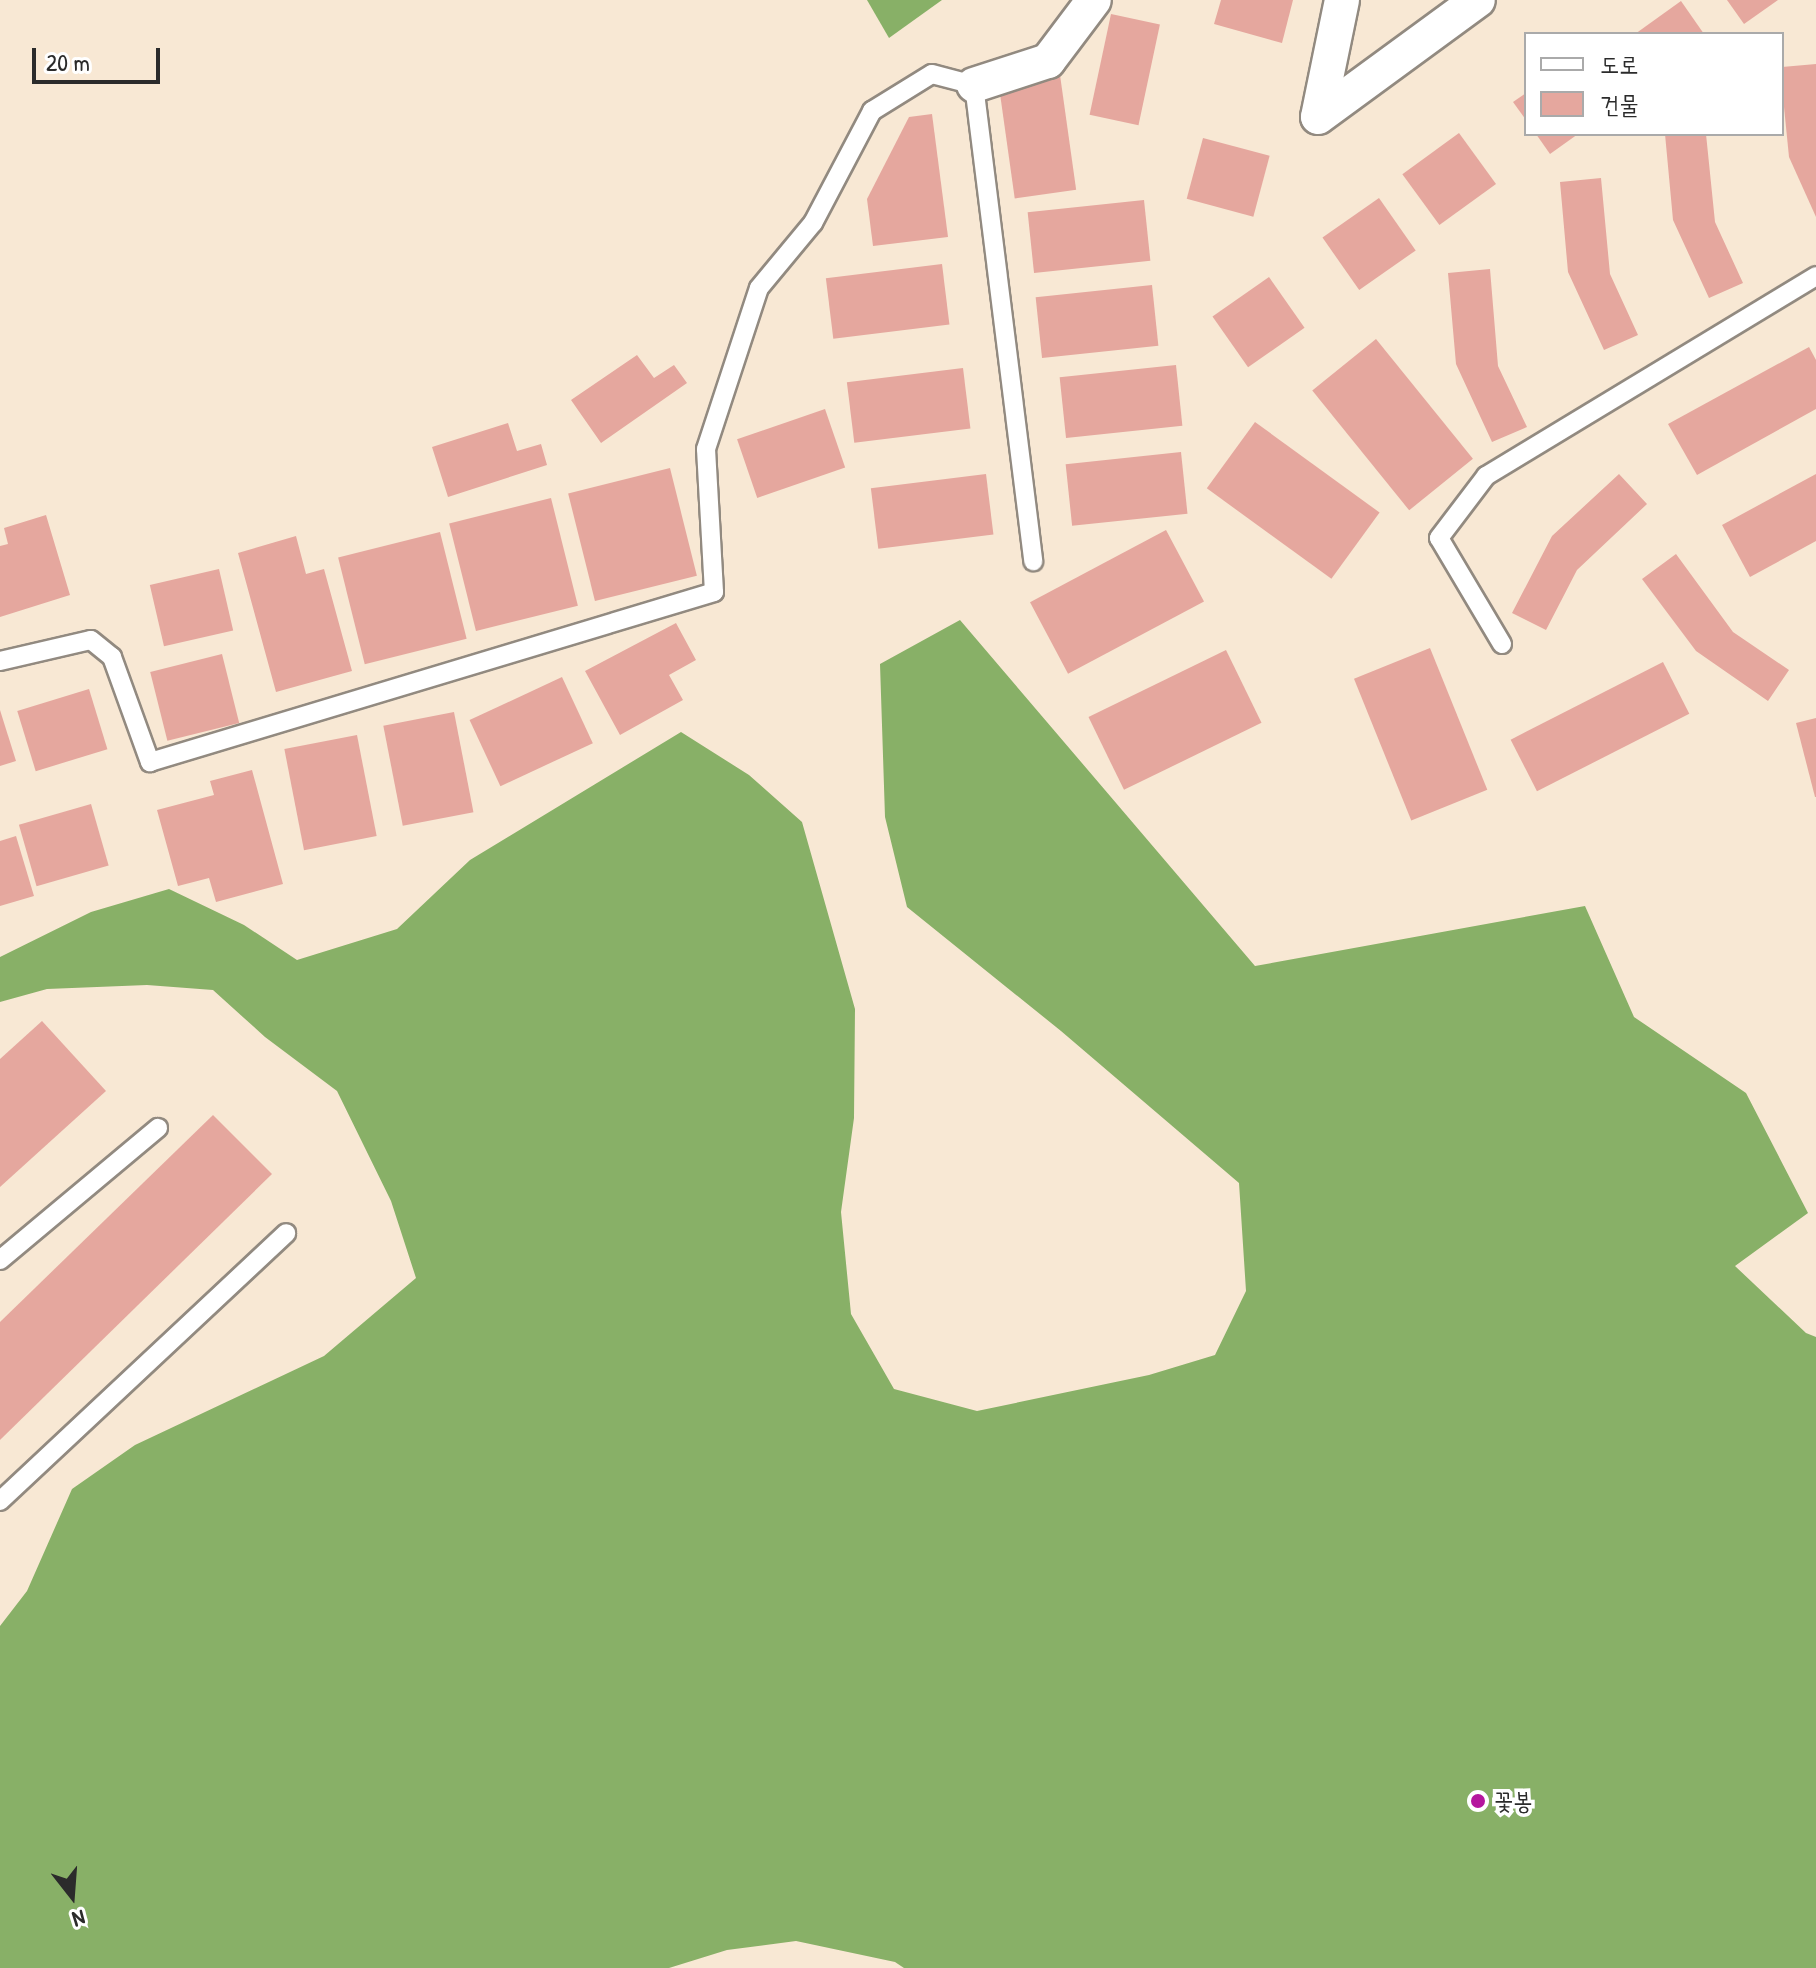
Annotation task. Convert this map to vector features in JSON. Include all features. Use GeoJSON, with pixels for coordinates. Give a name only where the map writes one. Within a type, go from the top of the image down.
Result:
{"type":"FeatureCollection","features":[{"type":"Feature","properties":{"kind":"street"},"geometry":{"type":"LineString","coordinates":[[974,85],[1048,61],[1094,0]]}},
{"type":"Feature","properties":{"kind":"street"},"geometry":{"type":"LineString","coordinates":[[1342,0],[1318,117],[1478,0]]}},
{"type":"Feature","properties":{"kind":"lane"},"geometry":{"type":"LineString","coordinates":[[0,661],[91,640],[112,657],[150,762],[714,592],[706,449],[759,288],[813,223],[872,111],[932,74],[974,85],[1033,561]]}},
{"type":"Feature","properties":{"kind":"lane"},"geometry":{"type":"LineString","coordinates":[[1502,644],[1439,538],[1486,476],[1816,276]]}},
{"type":"Feature","properties":{"kind":"lane"},"geometry":{"type":"LineString","coordinates":[[0,1260],[158,1128]]}},
{"type":"Feature","properties":{"kind":"lane"},"geometry":{"type":"LineString","coordinates":[[0,1501],[286,1233]]}},
{"type":"Feature","properties":{"kind":"green space"},"geometry":{"type":"Polygon","coordinates":[[[867,0],[942,0],[889,38],[867,0]]]}},
{"type":"Feature","properties":{"kind":"green space"},"geometry":{"type":"Polygon","coordinates":[[[960,620],[1255,966],[1585,906],[1634,1017],[1746,1093],[1808,1213],[1735,1266],[1806,1333],[1816,1337],[1816,1968],[904,1968],[895,1962],[796,1941],[727,1950],[669,1968],[0,1968],[0,1626],[27,1591],[72,1489],[135,1445],[324,1356],[416,1278],[391,1201],[337,1091],[265,1037],[213,990],[147,985],[47,989],[0,1002],[0,957],[91,912],[169,889],[244,925],[297,960],[397,929],[470,860],[681,732],[749,775],[802,822],[855,1009],[854,1118],[841,1212],[851,1314],[894,1389],[977,1411],[1149,1375],[1215,1355],[1246,1291],[1239,1183],[1061,1031],[907,907],[885,817],[880,664],[960,620]]]}},
{"type":"Feature","properties":{"kind":"building"},"geometry":{"type":"Polygon","coordinates":[[[1221,0],[1293,0],[1282,43],[1214,24],[1221,0]]]}},
{"type":"Feature","properties":{"kind":"building"},"geometry":{"type":"Polygon","coordinates":[[[1727,0],[1778,0],[1744,24],[1727,0]]]}},
{"type":"Feature","properties":{"kind":"building"},"geometry":{"type":"Polygon","coordinates":[[[1681,1],[1703,32],[1638,32],[1681,1]]]}},
{"type":"Feature","properties":{"kind":"building"},"geometry":{"type":"Polygon","coordinates":[[[1111,14],[1160,24],[1138,125],[1090,115],[1111,14]]]}},
{"type":"Feature","properties":{"kind":"building"},"geometry":{"type":"Polygon","coordinates":[[[1816,64],[1816,217],[1789,157],[1784,67],[1816,64]]]}},
{"type":"Feature","properties":{"kind":"building"},"geometry":{"type":"Polygon","coordinates":[[[1060,75],[1076,190],[1015,198],[999,84],[1060,75]]]}},
{"type":"Feature","properties":{"kind":"building"},"geometry":{"type":"Polygon","coordinates":[[[1524,94],[1524,117],[1513,102],[1524,94]]]}},
{"type":"Feature","properties":{"kind":"building"},"geometry":{"type":"Polygon","coordinates":[[[932,114],[948,237],[873,246],[867,199],[909,117],[932,114]]]}},
{"type":"Feature","properties":{"kind":"building"},"geometry":{"type":"Polygon","coordinates":[[[1459,133],[1496,184],[1439,225],[1402,174],[1459,133]]]}},
{"type":"Feature","properties":{"kind":"building"},"geometry":{"type":"Polygon","coordinates":[[[1537,136],[1575,136],[1550,154],[1537,136]]]}},
{"type":"Feature","properties":{"kind":"building"},"geometry":{"type":"Polygon","coordinates":[[[1665,136],[1706,136],[1715,222],[1743,283],[1709,298],[1673,220],[1665,136]]]}},
{"type":"Feature","properties":{"kind":"building"},"geometry":{"type":"Polygon","coordinates":[[[1203,138],[1270,156],[1253,217],[1187,199],[1203,138]]]}},
{"type":"Feature","properties":{"kind":"building"},"geometry":{"type":"Polygon","coordinates":[[[1601,178],[1610,274],[1638,335],[1604,350],[1568,272],[1560,182],[1601,178]]]}},
{"type":"Feature","properties":{"kind":"building"},"geometry":{"type":"Polygon","coordinates":[[[1379,198],[1416,250],[1359,290],[1322,238],[1379,198]]]}},
{"type":"Feature","properties":{"kind":"building"},"geometry":{"type":"Polygon","coordinates":[[[1144,200],[1150,261],[1034,273],[1028,212],[1144,200]]]}},
{"type":"Feature","properties":{"kind":"building"},"geometry":{"type":"Polygon","coordinates":[[[942,264],[949,325],[833,339],[826,278],[942,264]]]}},
{"type":"Feature","properties":{"kind":"building"},"geometry":{"type":"Polygon","coordinates":[[[1490,269],[1498,366],[1527,427],[1492,442],[1456,364],[1448,273],[1490,269]]]}},
{"type":"Feature","properties":{"kind":"building"},"geometry":{"type":"Polygon","coordinates":[[[1269,277],[1305,328],[1248,367],[1212,317],[1269,277]]]}},
{"type":"Feature","properties":{"kind":"building"},"geometry":{"type":"Polygon","coordinates":[[[1152,285],[1158,346],[1042,358],[1036,297],[1152,285]]]}},
{"type":"Feature","properties":{"kind":"building"},"geometry":{"type":"Polygon","coordinates":[[[1376,339],[1473,459],[1409,510],[1312,391],[1376,339]]]}},
{"type":"Feature","properties":{"kind":"building"},"geometry":{"type":"Polygon","coordinates":[[[1809,347],[1816,360],[1816,409],[1697,475],[1668,424],[1809,347]]]}},
{"type":"Feature","properties":{"kind":"building"},"geometry":{"type":"Polygon","coordinates":[[[637,355],[654,378],[674,365],[687,383],[601,443],[571,400],[637,355]]]}},
{"type":"Feature","properties":{"kind":"building"},"geometry":{"type":"Polygon","coordinates":[[[1176,365],[1182,426],[1066,438],[1060,377],[1176,365]]]}},
{"type":"Feature","properties":{"kind":"building"},"geometry":{"type":"Polygon","coordinates":[[[963,368],[970,429],[854,443],[847,382],[963,368]]]}},
{"type":"Feature","properties":{"kind":"building"},"geometry":{"type":"Polygon","coordinates":[[[825,409],[845,468],[757,498],[737,439],[825,409]]]}},
{"type":"Feature","properties":{"kind":"building"},"geometry":{"type":"Polygon","coordinates":[[[1255,422],[1380,513],[1331,579],[1207,488],[1255,422]]]}},
{"type":"Feature","properties":{"kind":"building"},"geometry":{"type":"Polygon","coordinates":[[[508,423],[517,451],[541,444],[547,465],[448,497],[432,447],[508,423]]]}},
{"type":"Feature","properties":{"kind":"building"},"geometry":{"type":"Polygon","coordinates":[[[1181,452],[1187,514],[1072,526],[1066,464],[1181,452]]]}},
{"type":"Feature","properties":{"kind":"building"},"geometry":{"type":"Polygon","coordinates":[[[670,468],[697,576],[595,601],[568,493],[670,468]]]}},
{"type":"Feature","properties":{"kind":"building"},"geometry":{"type":"Polygon","coordinates":[[[986,474],[993,535],[878,549],[871,488],[986,474]]]}},
{"type":"Feature","properties":{"kind":"building"},"geometry":{"type":"Polygon","coordinates":[[[1619,474],[1647,504],[1577,570],[1546,630],[1512,613],[1552,536],[1619,474]]]}},
{"type":"Feature","properties":{"kind":"building"},"geometry":{"type":"Polygon","coordinates":[[[1816,474],[1816,541],[1750,577],[1722,525],[1816,474]]]}},
{"type":"Feature","properties":{"kind":"building"},"geometry":{"type":"Polygon","coordinates":[[[551,498],[578,606],[476,631],[449,523],[551,498]]]}},
{"type":"Feature","properties":{"kind":"building"},"geometry":{"type":"Polygon","coordinates":[[[46,515],[70,595],[0,617],[0,546],[8,544],[4,528],[46,515]]]}},
{"type":"Feature","properties":{"kind":"building"},"geometry":{"type":"Polygon","coordinates":[[[1166,530],[1204,602],[1068,674],[1030,602],[1166,530]]]}},
{"type":"Feature","properties":{"kind":"building"},"geometry":{"type":"Polygon","coordinates":[[[440,532],[467,639],[365,664],[338,557],[440,532]]]}},
{"type":"Feature","properties":{"kind":"building"},"geometry":{"type":"Polygon","coordinates":[[[296,536],[306,574],[324,569],[352,671],[276,692],[238,553],[296,536]]]}},
{"type":"Feature","properties":{"kind":"building"},"geometry":{"type":"Polygon","coordinates":[[[1676,554],[1733,632],[1789,670],[1768,701],[1696,651],[1642,579],[1676,554]]]}},
{"type":"Feature","properties":{"kind":"building"},"geometry":{"type":"Polygon","coordinates":[[[219,569],[233,630],[164,646],[150,585],[219,569]]]}},
{"type":"Feature","properties":{"kind":"building"},"geometry":{"type":"Polygon","coordinates":[[[676,623],[696,660],[669,675],[683,700],[620,735],[585,671],[676,623]]]}},
{"type":"Feature","properties":{"kind":"building"},"geometry":{"type":"Polygon","coordinates":[[[1430,648],[1487,790],[1411,821],[1354,679],[1430,648]]]}},
{"type":"Feature","properties":{"kind":"building"},"geometry":{"type":"Polygon","coordinates":[[[1226,650],[1262,723],[1124,790],[1088,717],[1226,650]]]}},
{"type":"Feature","properties":{"kind":"building"},"geometry":{"type":"Polygon","coordinates":[[[222,654],[239,723],[167,741],[150,672],[222,654]]]}},
{"type":"Feature","properties":{"kind":"building"},"geometry":{"type":"Polygon","coordinates":[[[1663,662],[1689,714],[1537,791],[1511,740],[1663,662]]]}},
{"type":"Feature","properties":{"kind":"building"},"geometry":{"type":"Polygon","coordinates":[[[562,677],[593,743],[500,786],[470,720],[562,677]]]}},
{"type":"Feature","properties":{"kind":"building"},"geometry":{"type":"Polygon","coordinates":[[[89,689],[107,749],[36,771],[17,711],[89,689]]]}},
{"type":"Feature","properties":{"kind":"building"},"geometry":{"type":"Polygon","coordinates":[[[0,710],[16,761],[0,766],[0,710]]]}},
{"type":"Feature","properties":{"kind":"building"},"geometry":{"type":"Polygon","coordinates":[[[454,712],[473,812],[403,826],[383,726],[454,712]]]}},
{"type":"Feature","properties":{"kind":"building"},"geometry":{"type":"Polygon","coordinates":[[[1816,718],[1816,797],[1815,797],[1796,723],[1816,718]]]}},
{"type":"Feature","properties":{"kind":"building"},"geometry":{"type":"Polygon","coordinates":[[[357,735],[377,836],[304,850],[284,749],[357,735]]]}},
{"type":"Feature","properties":{"kind":"building"},"geometry":{"type":"Polygon","coordinates":[[[252,770],[283,884],[216,902],[209,878],[178,886],[157,810],[214,795],[210,781],[252,770]]]}},
{"type":"Feature","properties":{"kind":"building"},"geometry":{"type":"Polygon","coordinates":[[[91,804],[109,866],[37,886],[19,825],[91,804]]]}},
{"type":"Feature","properties":{"kind":"building"},"geometry":{"type":"Polygon","coordinates":[[[16,836],[34,896],[0,906],[0,841],[16,836]]]}},
{"type":"Feature","properties":{"kind":"building"},"geometry":{"type":"Polygon","coordinates":[[[42,1021],[106,1091],[0,1187],[0,1059],[42,1021]]]}},
{"type":"Feature","properties":{"kind":"building"},"geometry":{"type":"Polygon","coordinates":[[[213,1115],[272,1174],[0,1440],[0,1322],[213,1115]]]}},
{"type":"Feature","properties":{"kind":"place","name":"꽃봉"},"geometry":{"type":"Point","coordinates":[1478,1801]}}]}
